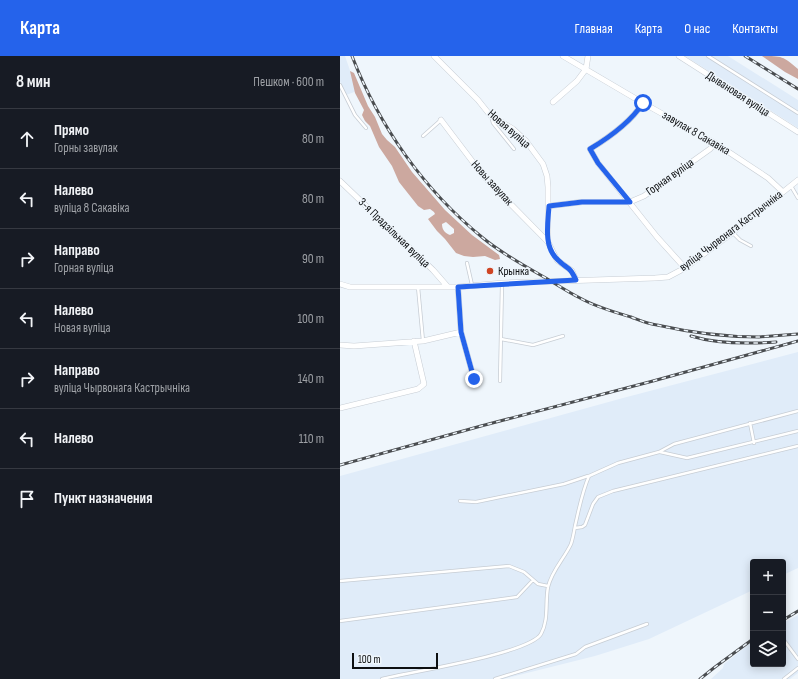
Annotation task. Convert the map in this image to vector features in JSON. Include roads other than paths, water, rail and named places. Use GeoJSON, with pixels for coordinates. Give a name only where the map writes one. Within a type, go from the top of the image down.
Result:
{"type":"FeatureCollection","features":[{"type":"Feature","properties":{"kind":"street","name":"Новая вуліца"},"geometry":{"type":"LineString","coordinates":[[434,56],[478,100],[490,116],[522,137],[543,164],[547,176],[549,206],[548,242],[557,260],[572,271],[576,280]]}},
{"type":"Feature","properties":{"kind":"street","name":"завулак 8 Сакавіка"},"geometry":{"type":"LineString","coordinates":[[564,56],[643,103],[715,143],[768,178],[783,192]]}},
{"type":"Feature","properties":{"kind":"street"},"geometry":{"type":"LineString","coordinates":[[553,102],[577,81],[586,69],[588,56]]}},
{"type":"Feature","properties":{"kind":"street","name":"Дывановая вуліца"},"geometry":{"type":"LineString","coordinates":[[679,56],[798,132]]}},
{"type":"Feature","properties":{"kind":"street"},"geometry":{"type":"LineString","coordinates":[[643,103],[636,113],[607,139],[590,149],[598,163],[657,237],[685,268]]}},
{"type":"Feature","properties":{"kind":"street","name":"Новы завулак"},"geometry":{"type":"LineString","coordinates":[[441,120],[484,178],[548,242]]}},
{"type":"Feature","properties":{"kind":"street","name":"Горная вуліца"},"geometry":{"type":"LineString","coordinates":[[549,206],[582,202],[630,202],[644,196],[663,184],[710,149],[715,143]]}},
{"type":"Feature","properties":{"kind":"street","name":"вуліца Чырвонага Кастрычніка"},"geometry":{"type":"LineString","coordinates":[[340,284],[350,287],[458,287],[502,283],[668,277],[685,268],[732,233],[798,180]]}},
{"type":"Feature","properties":{"kind":"street","name":"3-я Прадзільная вуліца"},"geometry":{"type":"LineString","coordinates":[[340,181],[433,270],[447,286]]}},
{"type":"Feature","properties":{"kind":"street"},"geometry":{"type":"LineString","coordinates":[[458,287],[461,332],[474,379]]}},
{"type":"Feature","properties":{"kind":"street"},"geometry":{"type":"LineString","coordinates":[[340,345],[354,346],[414,342],[461,332]]}},
{"type":"Feature","properties":{"kind":"street"},"geometry":{"type":"LineString","coordinates":[[340,408],[418,389],[424,384],[414,342]]}},
{"type":"Feature","properties":{"kind":"lane"},"geometry":{"type":"LineString","coordinates":[[708,56],[798,113]]}},
{"type":"Feature","properties":{"kind":"lane"},"geometry":{"type":"LineString","coordinates":[[340,85],[355,115],[366,128]]}},
{"type":"Feature","properties":{"kind":"lane"},"geometry":{"type":"LineString","coordinates":[[490,116],[492,123],[514,149]]}},
{"type":"Feature","properties":{"kind":"lane"},"geometry":{"type":"LineString","coordinates":[[423,136],[441,120]]}},
{"type":"Feature","properties":{"kind":"lane"},"geometry":{"type":"LineString","coordinates":[[791,186],[798,198]]}},
{"type":"Feature","properties":{"kind":"lane"},"geometry":{"type":"LineString","coordinates":[[732,233],[740,240],[751,246]]}},
{"type":"Feature","properties":{"kind":"lane"},"geometry":{"type":"LineString","coordinates":[[467,263],[472,285]]}},
{"type":"Feature","properties":{"kind":"lane"},"geometry":{"type":"LineString","coordinates":[[500,381],[502,283]]}},
{"type":"Feature","properties":{"kind":"lane"},"geometry":{"type":"LineString","coordinates":[[418,286],[423,341]]}},
{"type":"Feature","properties":{"kind":"lane"},"geometry":{"type":"LineString","coordinates":[[501,339],[533,344],[564,336]]}},
{"type":"Feature","properties":{"kind":"lane"},"geometry":{"type":"LineString","coordinates":[[460,501],[476,502],[564,484],[589,476],[618,463],[659,452],[674,444],[798,411]]}},
{"type":"Feature","properties":{"kind":"lane"},"geometry":{"type":"LineString","coordinates":[[750,423],[754,443]]}},
{"type":"Feature","properties":{"kind":"lane"},"geometry":{"type":"LineString","coordinates":[[659,452],[687,458],[754,443],[798,431]]}},
{"type":"Feature","properties":{"kind":"lane"},"geometry":{"type":"LineString","coordinates":[[575,528],[585,525],[593,504],[598,497],[613,491],[798,446]]}},
{"type":"Feature","properties":{"kind":"lane"},"geometry":{"type":"LineString","coordinates":[[382,679],[477,660],[532,643],[541,635],[546,621],[548,586],[553,572],[571,543],[585,486],[589,476]]}},
{"type":"Feature","properties":{"kind":"lane"},"geometry":{"type":"LineString","coordinates":[[340,581],[509,566],[524,572],[538,584],[548,586]]}},
{"type":"Feature","properties":{"kind":"lane"},"geometry":{"type":"LineString","coordinates":[[340,621],[517,597],[533,580]]}},
{"type":"Feature","properties":{"kind":"lane"},"geometry":{"type":"LineString","coordinates":[[494,679],[576,654],[584,646],[647,624]]}},
{"type":"Feature","properties":{"kind":"lane"},"geometry":{"type":"LineString","coordinates":[[786,643],[798,659]]}},
{"type":"Feature","properties":{"kind":"lane"},"geometry":{"type":"LineString","coordinates":[[784,679],[798,668]]}},
{"type":"Feature","properties":{"kind":"railway"},"geometry":{"type":"LineString","coordinates":[[352,56],[363,82],[390,132],[423,178],[441,199],[462,219],[483,238],[512,259],[586,301],[650,324],[694,332],[734,336],[759,337],[798,334]]}},
{"type":"Feature","properties":{"kind":"railway"},"geometry":{"type":"LineString","coordinates":[[745,56],[798,89]]}},
{"type":"Feature","properties":{"kind":"railway"},"geometry":{"type":"LineString","coordinates":[[691,336],[711,341],[733,343],[776,342]]}},
{"type":"Feature","properties":{"kind":"railway"},"geometry":{"type":"LineString","coordinates":[[340,465],[798,341]]}},
{"type":"Feature","properties":{"kind":"railway"},"geometry":{"type":"LineString","coordinates":[[786,618],[798,611]]}},
{"type":"Feature","properties":{"kind":"railway"},"geometry":{"type":"LineString","coordinates":[[700,679],[750,641]]}},
{"type":"Feature","properties":{"kind":"place","name":"Крынка"},"geometry":{"type":"Point","coordinates":[490,271]}}]}
